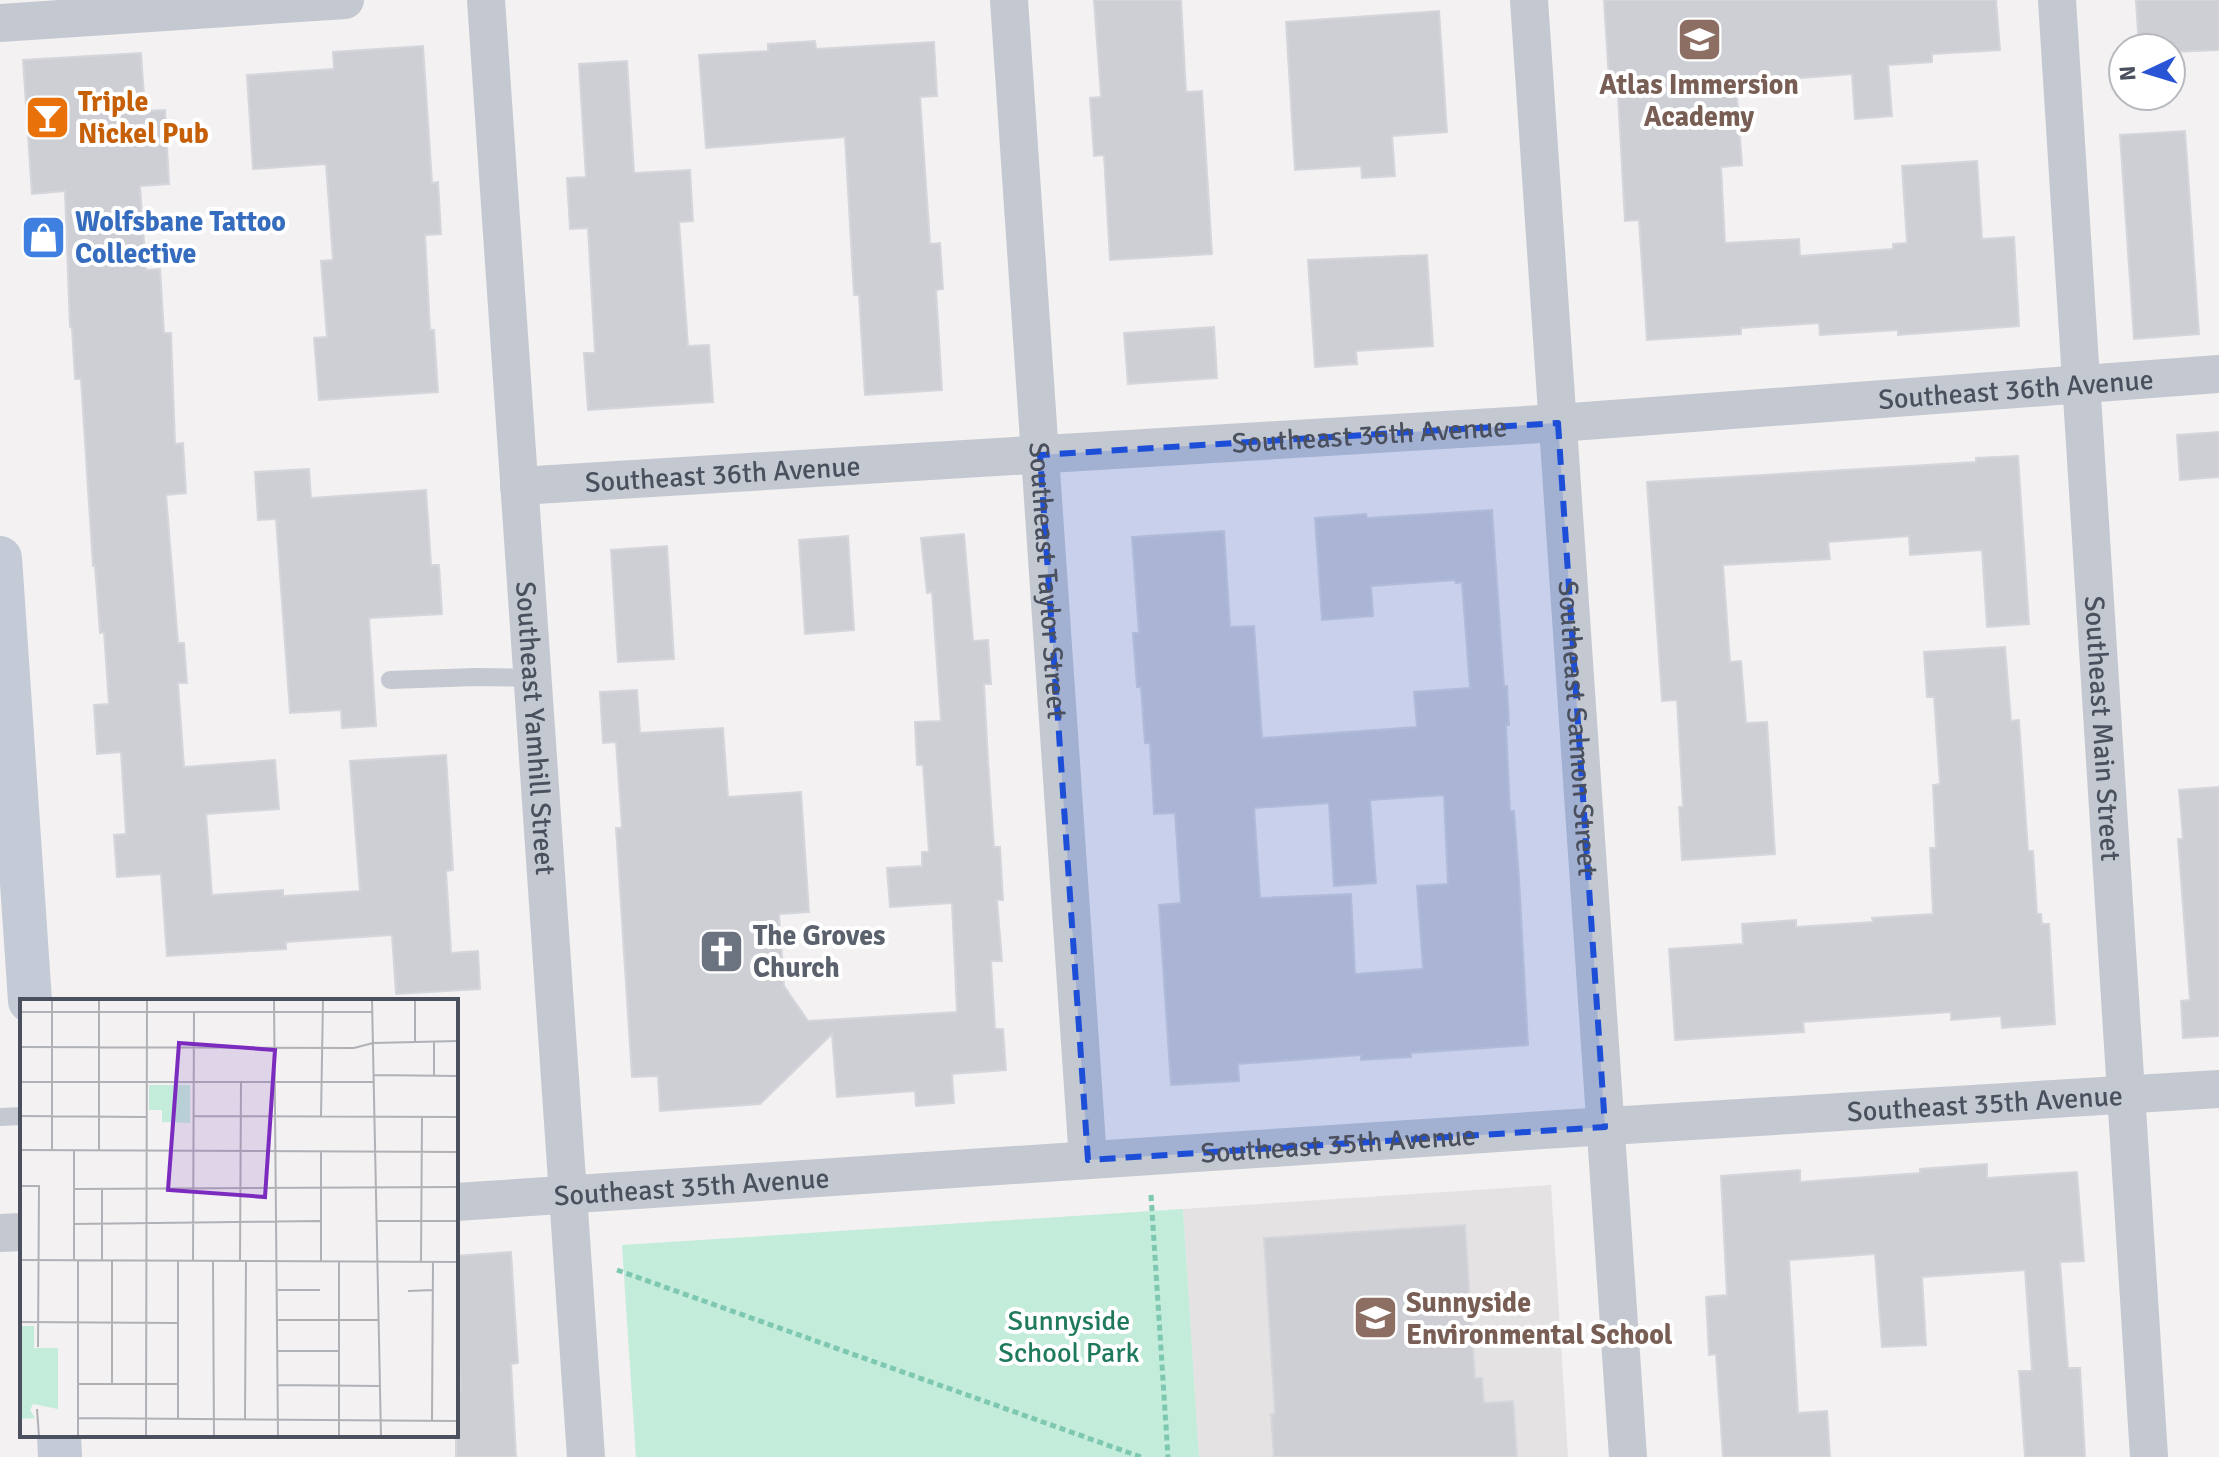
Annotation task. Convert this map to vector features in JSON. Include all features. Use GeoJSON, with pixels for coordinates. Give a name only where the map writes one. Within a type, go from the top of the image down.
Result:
{"type":"FeatureCollection","features":[{"type":"Feature","properties":{"kind":"main road"},"geometry":{"type":"LineString","coordinates":[[0,558],[30,999]]}},
{"type":"Feature","properties":{"kind":"main road"},"geometry":{"type":"LineString","coordinates":[[59,1437],[60,1457]]}},
{"type":"Feature","properties":{"kind":"street"},"geometry":{"type":"LineString","coordinates":[[0,23],[345,0]]}},
{"type":"Feature","properties":{"kind":"street","name":"Southeast Yamhill Street"},"geometry":{"type":"LineString","coordinates":[[486,0],[586,1457]]}},
{"type":"Feature","properties":{"kind":"street","name":"Southeast Taylor Street"},"geometry":{"type":"LineString","coordinates":[[1009,0],[1088,1160]]}},
{"type":"Feature","properties":{"kind":"street","name":"Southeast Salmon Street"},"geometry":{"type":"LineString","coordinates":[[1529,0],[1628,1457]]}},
{"type":"Feature","properties":{"kind":"street","name":"Southeast Main Street"},"geometry":{"type":"LineString","coordinates":[[2057,0],[2149,1457]]}},
{"type":"Feature","properties":{"kind":"street","name":"Southeast 36th Avenue"},"geometry":{"type":"LineString","coordinates":[[519,486],[1558,423],[2219,374]]}},
{"type":"Feature","properties":{"kind":"street","name":"Southeast 35th Avenue"},"geometry":{"type":"LineString","coordinates":[[458,1202],[2219,1089]]}},
{"type":"Feature","properties":{"kind":"street"},"geometry":{"type":"LineString","coordinates":[[0,1233],[20,1232]]}},
{"type":"Feature","properties":{"kind":"lane"},"geometry":{"type":"LineString","coordinates":[[390,680],[532,678]]}},
{"type":"Feature","properties":{"kind":"lane"},"geometry":{"type":"LineString","coordinates":[[0,1117],[20,1116]]}},
{"type":"Feature","properties":{"kind":"path"},"geometry":{"type":"LineString","coordinates":[[1148,1156],[1168,1457]]}},
{"type":"Feature","properties":{"kind":"path"},"geometry":{"type":"LineString","coordinates":[[617,1270],[1141,1457]]}},
{"type":"Feature","properties":{"kind":"highlighted area"},"geometry":{"type":"Polygon","coordinates":[[[1558,423],[1605,1127],[1088,1160],[1040,455],[1558,423]]]}},
{"type":"Feature","properties":{"kind":"shaded area","name":"Sunnyside Environmental School"},"geometry":{"type":"Polygon","coordinates":[[[1551,1185],[1568,1457],[1199,1457],[1183,1209],[1551,1185]]]}},
{"type":"Feature","properties":{"kind":"green space","name":"Sunnyside School Park"},"geometry":{"type":"Polygon","coordinates":[[[1183,1209],[1199,1457],[636,1457],[622,1245],[1183,1209]]]}},
{"type":"Feature","properties":{"kind":"building"},"geometry":{"type":"Polygon","coordinates":[[[1094,0],[1181,0],[1186,92],[1202,91],[1212,254],[1110,260],[1104,155],[1094,156],[1090,98],[1101,97],[1094,0]]]}},
{"type":"Feature","properties":{"kind":"building"},"geometry":{"type":"Polygon","coordinates":[[[1604,0],[1996,0],[2000,50],[1932,54],[1932,62],[1888,65],[1892,116],[1855,119],[1852,74],[1736,83],[1742,165],[1721,167],[1725,243],[1799,239],[1800,256],[1893,249],[1893,244],[1907,243],[1902,166],[1977,161],[1982,239],[2014,237],[2019,326],[1898,335],[1898,330],[1820,335],[1819,323],[1741,328],[1741,334],[1647,340],[1639,220],[1625,221],[1618,95],[1610,96],[1604,0]]]}},
{"type":"Feature","properties":{"kind":"building"},"geometry":{"type":"Polygon","coordinates":[[[2136,0],[2219,0],[2219,50],[2187,51],[2187,32],[2138,32],[2136,0]]]}},
{"type":"Feature","properties":{"kind":"building"},"geometry":{"type":"Polygon","coordinates":[[[1439,11],[1447,132],[1392,136],[1395,176],[1362,178],[1361,166],[1295,170],[1286,22],[1439,11]]]}},
{"type":"Feature","properties":{"kind":"building"},"geometry":{"type":"Polygon","coordinates":[[[815,41],[816,49],[934,42],[937,96],[920,97],[930,244],[940,243],[943,289],[936,290],[942,390],[865,395],[859,295],[854,295],[845,137],[706,148],[699,55],[768,51],[768,44],[815,41]]]}},
{"type":"Feature","properties":{"kind":"building"},"geometry":{"type":"Polygon","coordinates":[[[423,46],[432,183],[438,182],[441,234],[425,235],[430,330],[434,330],[438,392],[319,400],[314,338],[327,337],[321,261],[333,260],[326,164],[253,169],[247,75],[334,69],[333,52],[423,46]]]}},
{"type":"Feature","properties":{"kind":"building"},"geometry":{"type":"Polygon","coordinates":[[[141,53],[145,111],[165,110],[169,184],[140,186],[146,270],[160,269],[164,333],[171,333],[175,444],[183,443],[186,493],[166,495],[178,643],[184,643],[187,683],[178,683],[184,767],[275,760],[279,809],[206,814],[212,895],[283,890],[283,896],[360,891],[350,761],[446,755],[453,870],[446,871],[451,953],[478,951],[480,989],[396,994],[392,935],[286,942],[286,949],[167,956],[161,874],[117,877],[114,835],[126,834],[121,752],[97,754],[94,705],[109,704],[104,632],[100,633],[93,566],[81,379],[75,379],[70,327],[65,191],[32,194],[23,60],[141,53]]]}},
{"type":"Feature","properties":{"kind":"building"},"geometry":{"type":"Polygon","coordinates":[[[627,61],[634,173],[690,170],[693,221],[679,222],[688,346],[709,345],[713,402],[588,410],[584,353],[595,353],[588,228],[570,229],[567,178],[586,177],[579,64],[627,61]]]}},
{"type":"Feature","properties":{"kind":"building"},"geometry":{"type":"Polygon","coordinates":[[[2185,131],[2199,334],[2134,339],[2120,135],[2185,131]]]}},
{"type":"Feature","properties":{"kind":"building"},"geometry":{"type":"Polygon","coordinates":[[[1427,255],[1433,346],[1356,351],[1357,364],[1315,367],[1308,260],[1427,255]]]}},
{"type":"Feature","properties":{"kind":"building"},"geometry":{"type":"Polygon","coordinates":[[[1214,327],[1217,378],[1128,384],[1124,333],[1214,327]]]}},
{"type":"Feature","properties":{"kind":"building"},"geometry":{"type":"Polygon","coordinates":[[[2219,432],[2219,477],[2180,480],[2177,435],[2219,432]]]}},
{"type":"Feature","properties":{"kind":"building"},"geometry":{"type":"Polygon","coordinates":[[[2018,456],[2029,624],[1987,627],[1982,550],[1910,555],[1909,536],[1828,542],[1830,559],[1723,565],[1730,662],[1741,661],[1746,723],[1767,722],[1775,854],[1682,860],[1679,807],[1683,807],[1677,700],[1662,701],[1647,482],[1976,462],[1976,458],[2018,456]]]}},
{"type":"Feature","properties":{"kind":"building"},"geometry":{"type":"Polygon","coordinates":[[[309,469],[311,498],[426,490],[431,565],[439,565],[442,614],[369,618],[376,726],[342,728],[341,710],[290,713],[276,519],[258,520],[255,472],[309,469]]]}},
{"type":"Feature","properties":{"kind":"building"},"geometry":{"type":"Polygon","coordinates":[[[1492,510],[1504,686],[1507,686],[1510,811],[1514,811],[1528,1045],[1411,1053],[1411,1057],[1361,1060],[1361,1055],[1238,1064],[1239,1081],[1171,1085],[1159,905],[1181,903],[1175,813],[1154,814],[1150,743],[1145,743],[1141,687],[1137,687],[1133,633],[1139,633],[1132,537],[1224,531],[1230,627],[1254,626],[1262,738],[1417,727],[1414,692],[1470,688],[1462,582],[1371,586],[1373,616],[1322,620],[1315,518],[1366,514],[1367,518],[1492,510]],[[1444,795],[1370,800],[1376,883],[1334,886],[1329,803],[1254,808],[1260,898],[1351,894],[1355,974],[1423,969],[1417,886],[1448,884],[1444,795]]]}},
{"type":"Feature","properties":{"kind":"building"},"geometry":{"type":"Polygon","coordinates":[[[964,534],[973,641],[988,640],[991,684],[984,684],[988,761],[994,847],[1000,847],[1003,900],[997,900],[1002,961],[991,961],[995,1029],[1003,1029],[1006,1070],[952,1074],[954,1103],[916,1106],[915,1091],[837,1097],[832,1034],[760,1104],[660,1111],[658,1076],[632,1077],[616,828],[622,828],[616,742],[603,743],[600,692],[637,690],[640,733],[723,728],[728,797],[801,792],[809,912],[779,914],[784,986],[808,1021],[957,1012],[952,903],[890,907],[887,868],[922,866],[922,852],[929,852],[923,765],[917,765],[915,722],[941,721],[932,592],[927,593],[921,538],[964,534]]]}},
{"type":"Feature","properties":{"kind":"building"},"geometry":{"type":"Polygon","coordinates":[[[848,536],[854,630],[805,634],[799,540],[848,536]]]}},
{"type":"Feature","properties":{"kind":"building"},"geometry":{"type":"Polygon","coordinates":[[[667,546],[674,659],[618,662],[611,550],[667,546]]]}},
{"type":"Feature","properties":{"kind":"building"},"geometry":{"type":"Polygon","coordinates":[[[2005,647],[2011,721],[2019,720],[2028,851],[2033,851],[2037,914],[2041,914],[2042,924],[2049,924],[2055,1024],[2002,1028],[2001,1016],[1951,1020],[1951,1012],[1803,1022],[1804,1032],[1675,1040],[1669,949],[1743,944],[1742,924],[1796,920],[1796,927],[1933,914],[1930,848],[1936,848],[1933,785],[1940,784],[1934,697],[1927,697],[1924,652],[2005,647]]]}},
{"type":"Feature","properties":{"kind":"building"},"geometry":{"type":"Polygon","coordinates":[[[2219,787],[2219,1036],[2183,1038],[2181,1001],[2190,1000],[2178,839],[2183,839],[2179,790],[2219,787]]]}},
{"type":"Feature","properties":{"kind":"building"},"geometry":{"type":"Polygon","coordinates":[[[1987,1164],[1987,1178],[2077,1172],[2084,1261],[2060,1262],[2068,1368],[2080,1368],[2085,1457],[2025,1457],[2019,1371],[2032,1371],[2025,1270],[1922,1277],[1926,1345],[1882,1347],[1875,1254],[1789,1260],[1798,1413],[1827,1411],[1830,1457],[1723,1457],[1716,1354],[1709,1355],[1706,1297],[1727,1295],[1721,1176],[1800,1170],[1800,1182],[1920,1173],[1920,1169],[1987,1164]]]}},
{"type":"Feature","properties":{"kind":"building"},"geometry":{"type":"Polygon","coordinates":[[[1465,1225],[1475,1378],[1482,1378],[1484,1403],[1513,1401],[1517,1457],[1274,1457],[1271,1414],[1275,1414],[1264,1238],[1465,1225]]]}},
{"type":"Feature","properties":{"kind":"building"},"geometry":{"type":"Polygon","coordinates":[[[511,1252],[518,1363],[511,1364],[516,1457],[456,1457],[458,1391],[461,1390],[458,1256],[511,1252]]]}},
{"type":"Feature","properties":{"kind":"place","name":"Atlas Immersion Academy"},"geometry":{"type":"Point","coordinates":[1699,39]}},
{"type":"Feature","properties":{"kind":"place","name":"Triple Nickel Pub"},"geometry":{"type":"Point","coordinates":[47,117]}},
{"type":"Feature","properties":{"kind":"place","name":"Wolfsbane Tattoo Collective"},"geometry":{"type":"Point","coordinates":[44,237]}},
{"type":"Feature","properties":{"kind":"place","name":"The Groves Church"},"geometry":{"type":"Point","coordinates":[722,951]}},
{"type":"Feature","properties":{"kind":"place","name":"Sunnyside Environmental School"},"geometry":{"type":"Point","coordinates":[1375,1318]}}]}
